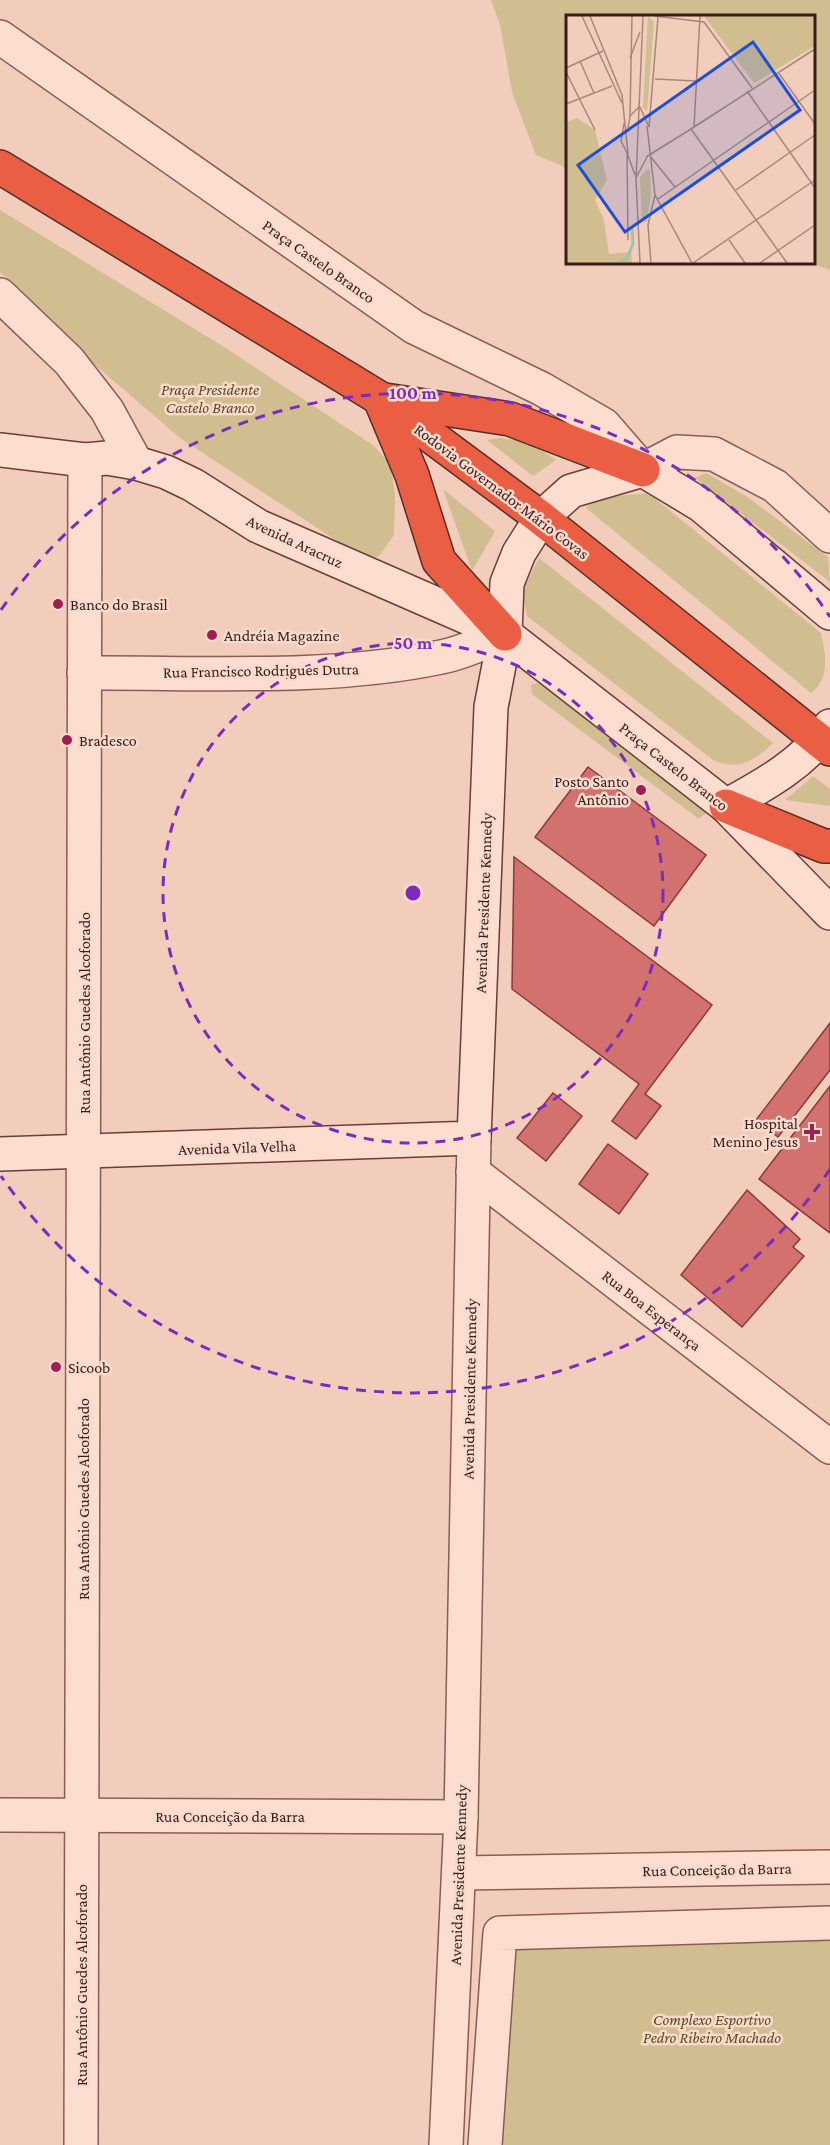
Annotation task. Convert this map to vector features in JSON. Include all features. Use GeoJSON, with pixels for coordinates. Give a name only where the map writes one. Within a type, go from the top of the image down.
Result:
{"type":"FeatureCollection","features":[{"type":"Feature","properties":{"kind":"highway","name":"Rodovia Governador Mário Covas"},"geometry":{"type":"LineString","coordinates":[[0,167],[381,399],[541,518],[826,738]]}},
{"type":"Feature","properties":{"kind":"highway"},"geometry":{"type":"LineString","coordinates":[[381,399],[510,419],[643,470]]}},
{"type":"Feature","properties":{"kind":"highway"},"geometry":{"type":"LineString","coordinates":[[381,399],[412,475],[439,561],[506,634]]}},
{"type":"Feature","properties":{"kind":"highway"},"geometry":{"type":"LineString","coordinates":[[726,806],[824,846],[830,846]]}},
{"type":"Feature","properties":{"kind":"street","name":"Praça Castelo Branco"},"geometry":{"type":"LineString","coordinates":[[0,37],[414,327],[542,389],[604,425],[643,470],[701,505],[830,613]]}},
{"type":"Feature","properties":{"kind":"street"},"geometry":{"type":"LineString","coordinates":[[0,295],[69,361],[107,410],[136,463]]}},
{"type":"Feature","properties":{"kind":"street","name":"Avenida Aracruz"},"geometry":{"type":"LineString","coordinates":[[0,450],[85,460],[107,458],[136,463],[166,472],[193,485],[258,526],[506,634]]}},
{"type":"Feature","properties":{"kind":"street"},"geometry":{"type":"LineString","coordinates":[[643,470],[677,452],[714,454],[775,486],[830,536]]}},
{"type":"Feature","properties":{"kind":"street","name":"Rua Antônio Guedes Alcoforado"},"geometry":{"type":"LineString","coordinates":[[81,2145],[85,460]]}},
{"type":"Feature","properties":{"kind":"street","name":"Avenida Presidente Kennedy"},"geometry":{"type":"LineString","coordinates":[[446,2145],[461,1817],[473,1172],[490,707],[506,634],[507,583],[519,554],[541,518],[571,490],[643,470]]}},
{"type":"Feature","properties":{"kind":"street","name":"Praça Castelo Branco"},"geometry":{"type":"LineString","coordinates":[[506,634],[726,806],[830,913]]}},
{"type":"Feature","properties":{"kind":"street","name":"Rua Francisco Rodrigues Dutra"},"geometry":{"type":"LineString","coordinates":[[84,673],[320,672],[443,657],[506,634]]}},
{"type":"Feature","properties":{"kind":"street"},"geometry":{"type":"LineString","coordinates":[[726,806],[789,770],[826,738]]}},
{"type":"Feature","properties":{"kind":"street","name":"Avenida Vila Velha"},"geometry":{"type":"LineString","coordinates":[[0,1154],[84,1153],[474,1138]]}},
{"type":"Feature","properties":{"kind":"street","name":"Rua Boa Esperança"},"geometry":{"type":"LineString","coordinates":[[473,1172],[830,1448]]}},
{"type":"Feature","properties":{"kind":"street","name":"Rua Conceição da Barra"},"geometry":{"type":"LineString","coordinates":[[0,1815],[461,1817]]}},
{"type":"Feature","properties":{"kind":"street","name":"Rua Conceição da Barra"},"geometry":{"type":"LineString","coordinates":[[459,1874],[830,1867]]}},
{"type":"Feature","properties":{"kind":"street"},"geometry":{"type":"LineString","coordinates":[[456,1932],[500,1933],[830,1923]]}},
{"type":"Feature","properties":{"kind":"street"},"geometry":{"type":"LineString","coordinates":[[485,2145],[500,1933]]}},
{"type":"Feature","properties":{"kind":"green space"},"geometry":{"type":"Polygon","coordinates":[[[491,0],[830,0],[830,270],[813,264],[815,264],[815,15],[566,15],[566,168],[536,155],[512,92],[500,25],[491,0]]]}},
{"type":"Feature","properties":{"kind":"green space","name":"Praça Presidente Castelo Branco"},"geometry":{"type":"Polygon","coordinates":[[[0,210],[221,345],[373,445],[391,465],[395,497],[394,535],[379,556],[368,561],[180,438],[87,358],[0,272],[0,210]]]}},
{"type":"Feature","properties":{"kind":"green space"},"geometry":{"type":"Polygon","coordinates":[[[500,438],[529,442],[556,460],[533,476],[487,440],[500,438]]]}},
{"type":"Feature","properties":{"kind":"green space"},"geometry":{"type":"Polygon","coordinates":[[[706,473],[746,496],[828,557],[830,582],[695,478],[706,473]]]}},
{"type":"Feature","properties":{"kind":"green space"},"geometry":{"type":"Polygon","coordinates":[[[443,489],[495,531],[472,571],[443,489]]]}},
{"type":"Feature","properties":{"kind":"green space"},"geometry":{"type":"Polygon","coordinates":[[[648,493],[821,633],[825,658],[824,674],[811,693],[586,508],[596,498],[648,493]]]}},
{"type":"Feature","properties":{"kind":"green space"},"geometry":{"type":"Polygon","coordinates":[[[539,558],[773,743],[746,762],[731,765],[713,760],[527,616],[522,592],[539,558]]]}},
{"type":"Feature","properties":{"kind":"green space"},"geometry":{"type":"Polygon","coordinates":[[[540,682],[707,803],[706,813],[699,819],[532,694],[531,685],[540,682]]]}},
{"type":"Feature","properties":{"kind":"green space"},"geometry":{"type":"Polygon","coordinates":[[[813,776],[830,789],[830,806],[785,800],[813,776]]]}},
{"type":"Feature","properties":{"kind":"green space","name":"Complexo Esportivo Pedro Ribeiro Machado"},"geometry":{"type":"Polygon","coordinates":[[[830,1908],[830,2145],[474,2145],[490,1917],[830,1908]]]}},
{"type":"Feature","properties":{"kind":"building"},"geometry":{"type":"Polygon","coordinates":[[[588,767],[706,855],[654,926],[535,837],[588,767]]]}},
{"type":"Feature","properties":{"kind":"building"},"geometry":{"type":"Polygon","coordinates":[[[514,857],[712,1005],[645,1094],[661,1106],[636,1139],[612,1121],[639,1084],[512,989],[514,857]]]}},
{"type":"Feature","properties":{"kind":"building"},"geometry":{"type":"Polygon","coordinates":[[[830,1023],[830,1070],[778,1137],[756,1120],[830,1023]]]}},
{"type":"Feature","properties":{"kind":"building","name":"Hospital Menino Jesus"},"geometry":{"type":"Polygon","coordinates":[[[830,1086],[830,1233],[759,1179],[830,1086]]]}},
{"type":"Feature","properties":{"kind":"building"},"geometry":{"type":"Polygon","coordinates":[[[553,1093],[582,1116],[546,1161],[517,1138],[553,1093]]]}},
{"type":"Feature","properties":{"kind":"building"},"geometry":{"type":"Polygon","coordinates":[[[608,1144],[648,1174],[619,1214],[579,1184],[608,1144]]]}},
{"type":"Feature","properties":{"kind":"building"},"geometry":{"type":"Polygon","coordinates":[[[747,1190],[800,1239],[793,1247],[804,1256],[742,1327],[681,1275],[747,1190]]]}},
{"type":"Feature","properties":{"kind":"place","name":"Banco do Brasil"},"geometry":{"type":"Point","coordinates":[58,604]}},
{"type":"Feature","properties":{"kind":"place","name":"Andréia Magazine"},"geometry":{"type":"Point","coordinates":[212,635]}},
{"type":"Feature","properties":{"kind":"place","name":"Bradesco"},"geometry":{"type":"Point","coordinates":[67,740]}},
{"type":"Feature","properties":{"kind":"place","name":"Posto Santo Antônio"},"geometry":{"type":"Point","coordinates":[641,790]}},
{"type":"Feature","properties":{"kind":"place","name":"Hospital Menino Jesus"},"geometry":{"type":"Point","coordinates":[812,1132]}},
{"type":"Feature","properties":{"kind":"place","name":"Sicoob"},"geometry":{"type":"Point","coordinates":[56,1367]}}]}
